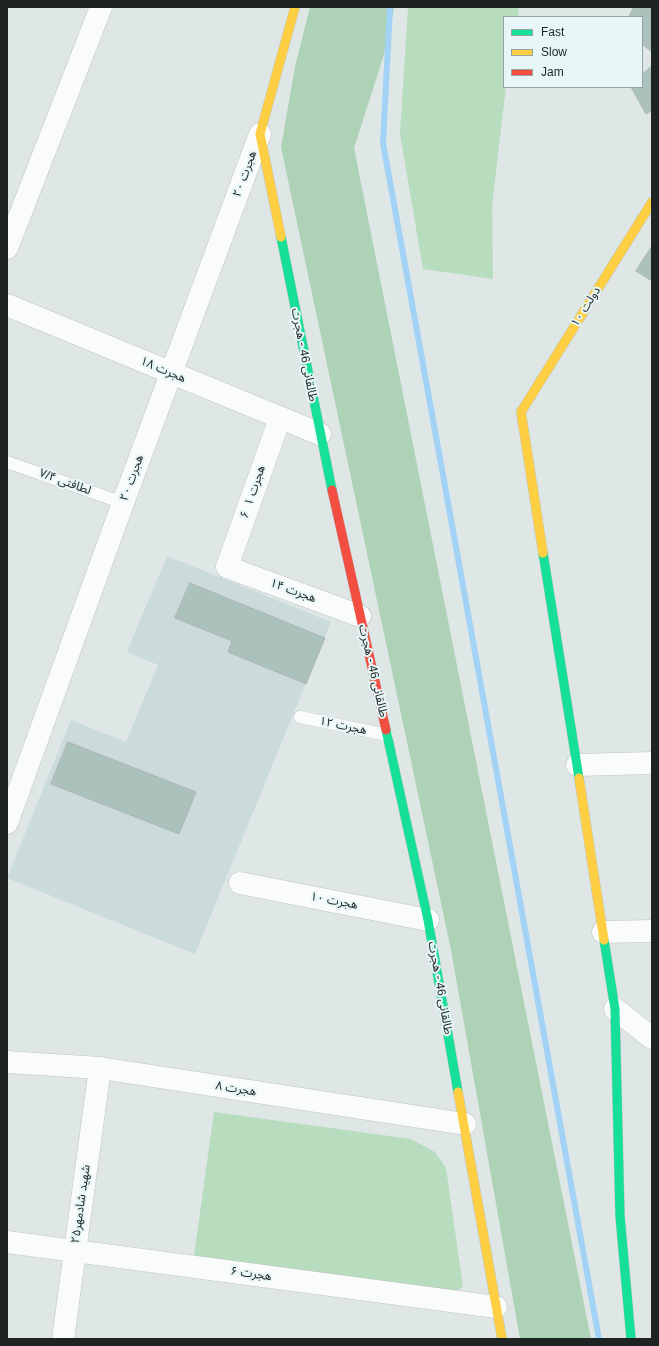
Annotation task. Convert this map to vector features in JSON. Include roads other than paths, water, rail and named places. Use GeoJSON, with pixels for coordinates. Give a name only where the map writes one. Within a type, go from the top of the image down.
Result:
{"type":"FeatureCollection","features":[{"type":"Feature","properties":{"kind":"street"},"geometry":{"type":"LineString","coordinates":[[7,248],[101,7]]}},
{"type":"Feature","properties":{"kind":"street","name":"طالقانی 46 - هجرت"},"geometry":{"type":"LineString","coordinates":[[295,7],[260,134],[320,434],[428,920],[502,1339]]}},
{"type":"Feature","properties":{"kind":"street","name":"هجرت ۲۰"},"geometry":{"type":"LineString","coordinates":[[7,823],[123,503],[260,134]]}},
{"type":"Feature","properties":{"kind":"street","name":"دولت ۱۰"},"geometry":{"type":"LineString","coordinates":[[577,765],[520,412],[652,202]]}},
{"type":"Feature","properties":{"kind":"street","name":"هجرت ۱۸"},"geometry":{"type":"LineString","coordinates":[[7,305],[320,434]]}},
{"type":"Feature","properties":{"kind":"street","name":"هجرت ۱ ‍ ۶"},"geometry":{"type":"LineString","coordinates":[[227,567],[280,418]]}},
{"type":"Feature","properties":{"kind":"street","name":"هجرت ۱۴"},"geometry":{"type":"LineString","coordinates":[[227,567],[360,616]]}},
{"type":"Feature","properties":{"kind":"street"},"geometry":{"type":"LineString","coordinates":[[631,1339],[620,1216],[616,1009],[577,765],[652,763]]}},
{"type":"Feature","properties":{"kind":"street","name":"هجرت ۱۰"},"geometry":{"type":"LineString","coordinates":[[240,883],[428,920]]}},
{"type":"Feature","properties":{"kind":"street"},"geometry":{"type":"LineString","coordinates":[[603,932],[652,930]]}},
{"type":"Feature","properties":{"kind":"street"},"geometry":{"type":"LineString","coordinates":[[616,1009],[652,1038]]}},
{"type":"Feature","properties":{"kind":"street","name":"هجرت ۸"},"geometry":{"type":"LineString","coordinates":[[7,1062],[100,1068],[464,1124]]}},
{"type":"Feature","properties":{"kind":"street","name":"شهید شادمهر۲۵"},"geometry":{"type":"LineString","coordinates":[[63,1339],[100,1068]]}},
{"type":"Feature","properties":{"kind":"street","name":"هجرت ۶"},"geometry":{"type":"LineString","coordinates":[[7,1242],[496,1307]]}},
{"type":"Feature","properties":{"kind":"lane","name":"لطافتی ۷/۴"},"geometry":{"type":"LineString","coordinates":[[7,462],[123,503]]}},
{"type":"Feature","properties":{"kind":"lane","name":"هجرت ۱۲"},"geometry":{"type":"LineString","coordinates":[[300,717],[387,735]]}},
{"type":"Feature","properties":{"kind":"waterway"},"geometry":{"type":"LineString","coordinates":[[390,7],[383,143],[599,1339]]}}]}
